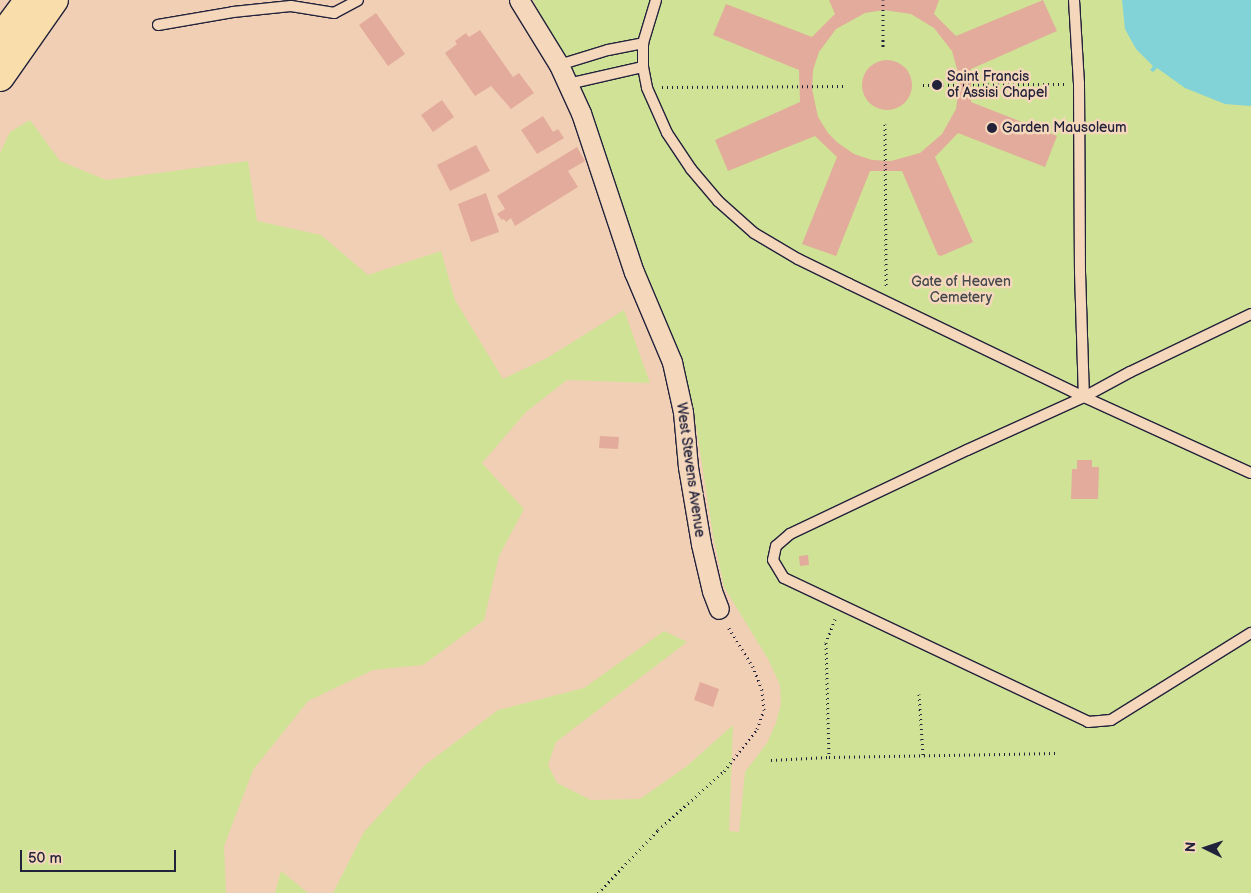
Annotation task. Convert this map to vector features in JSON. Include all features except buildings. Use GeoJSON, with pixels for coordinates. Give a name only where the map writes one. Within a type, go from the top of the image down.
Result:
{"type":"FeatureCollection","features":[{"type":"Feature","properties":{"kind":"highway"},"geometry":{"type":"LineString","coordinates":[[0,40],[28,0]]}},
{"type":"Feature","properties":{"kind":"highway"},"geometry":{"type":"LineString","coordinates":[[0,77],[54,0]]}},
{"type":"Feature","properties":{"kind":"street","name":"West Stevens Avenue"},"geometry":{"type":"LineString","coordinates":[[519,0],[559,64],[568,84],[587,130],[634,272],[672,362],[683,412],[697,526],[706,568],[719,609]]}},
{"type":"Feature","properties":{"kind":"lane"},"geometry":{"type":"LineString","coordinates":[[158,25],[233,12],[291,6],[334,13],[358,0]]}},
{"type":"Feature","properties":{"kind":"lane"},"geometry":{"type":"LineString","coordinates":[[656,0],[643,43],[643,68],[647,88],[667,133],[691,169],[732,214],[754,233],[798,259],[1084,397],[1251,473]]}},
{"type":"Feature","properties":{"kind":"lane"},"geometry":{"type":"LineString","coordinates":[[1074,0],[1079,84],[1080,272],[1084,397]]}},
{"type":"Feature","properties":{"kind":"lane"},"geometry":{"type":"LineString","coordinates":[[559,64],[608,50],[643,43]]}},
{"type":"Feature","properties":{"kind":"lane"},"geometry":{"type":"LineString","coordinates":[[568,84],[643,68]]}},
{"type":"Feature","properties":{"kind":"lane"},"geometry":{"type":"LineString","coordinates":[[1251,314],[1084,397],[790,534],[776,546],[773,560],[784,578],[1088,722],[1111,720],[1251,633]]}},
{"type":"Feature","properties":{"kind":"path"},"geometry":{"type":"LineString","coordinates":[[883,0],[883,47]]}},
{"type":"Feature","properties":{"kind":"path"},"geometry":{"type":"LineString","coordinates":[[923,86],[1079,84]]}},
{"type":"Feature","properties":{"kind":"path"},"geometry":{"type":"LineString","coordinates":[[647,88],[846,86]]}},
{"type":"Feature","properties":{"kind":"path"},"geometry":{"type":"LineString","coordinates":[[885,124],[886,301]]}},
{"type":"Feature","properties":{"kind":"path"},"geometry":{"type":"LineString","coordinates":[[829,757],[826,643],[841,604]]}},
{"type":"Feature","properties":{"kind":"path"},"geometry":{"type":"LineString","coordinates":[[598,893],[658,830],[724,771],[752,737],[762,720],[764,700],[759,679],[719,609]]}},
{"type":"Feature","properties":{"kind":"path"},"geometry":{"type":"LineString","coordinates":[[919,694],[923,755]]}},
{"type":"Feature","properties":{"kind":"path"},"geometry":{"type":"LineString","coordinates":[[771,760],[1056,752]]}},
{"type":"Feature","properties":{"kind":"green space","name":"Gate of Heaven Cemetery"},"geometry":{"type":"Polygon","coordinates":[[[533,0],[1251,0],[1251,893],[333,893],[364,832],[425,765],[498,710],[584,688],[664,631],[687,642],[556,742],[548,765],[557,783],[591,800],[640,799],[687,766],[733,725],[729,831],[739,832],[745,772],[767,743],[776,723],[781,704],[780,685],[768,659],[724,587],[713,535],[692,400],[668,329],[648,279],[586,101],[533,0]]]}},
{"type":"Feature","properties":{"kind":"green space"},"geometry":{"type":"Polygon","coordinates":[[[30,120],[60,161],[106,180],[248,161],[257,221],[321,235],[368,275],[441,251],[455,300],[503,379],[547,358],[624,310],[650,383],[567,380],[526,412],[482,463],[524,509],[499,556],[484,620],[423,665],[373,670],[308,701],[253,770],[224,846],[226,893],[0,893],[0,153],[10,132],[30,120]]]}},
{"type":"Feature","properties":{"kind":"green space"},"geometry":{"type":"Polygon","coordinates":[[[281,871],[308,893],[275,893],[281,871]]]}},
{"type":"Feature","properties":{"kind":"water"},"geometry":{"type":"Polygon","coordinates":[[[1122,0],[1251,0],[1251,106],[1225,104],[1185,88],[1157,68],[1153,72],[1150,70],[1153,66],[1136,49],[1125,29],[1122,0]]]}},
{"type":"Feature","properties":{"kind":"place","name":"Saint Francis of Assisi Chapel"},"geometry":{"type":"Point","coordinates":[937,85]}},
{"type":"Feature","properties":{"kind":"place","name":"Garden Mausoleum"},"geometry":{"type":"Point","coordinates":[992,128]}}]}
